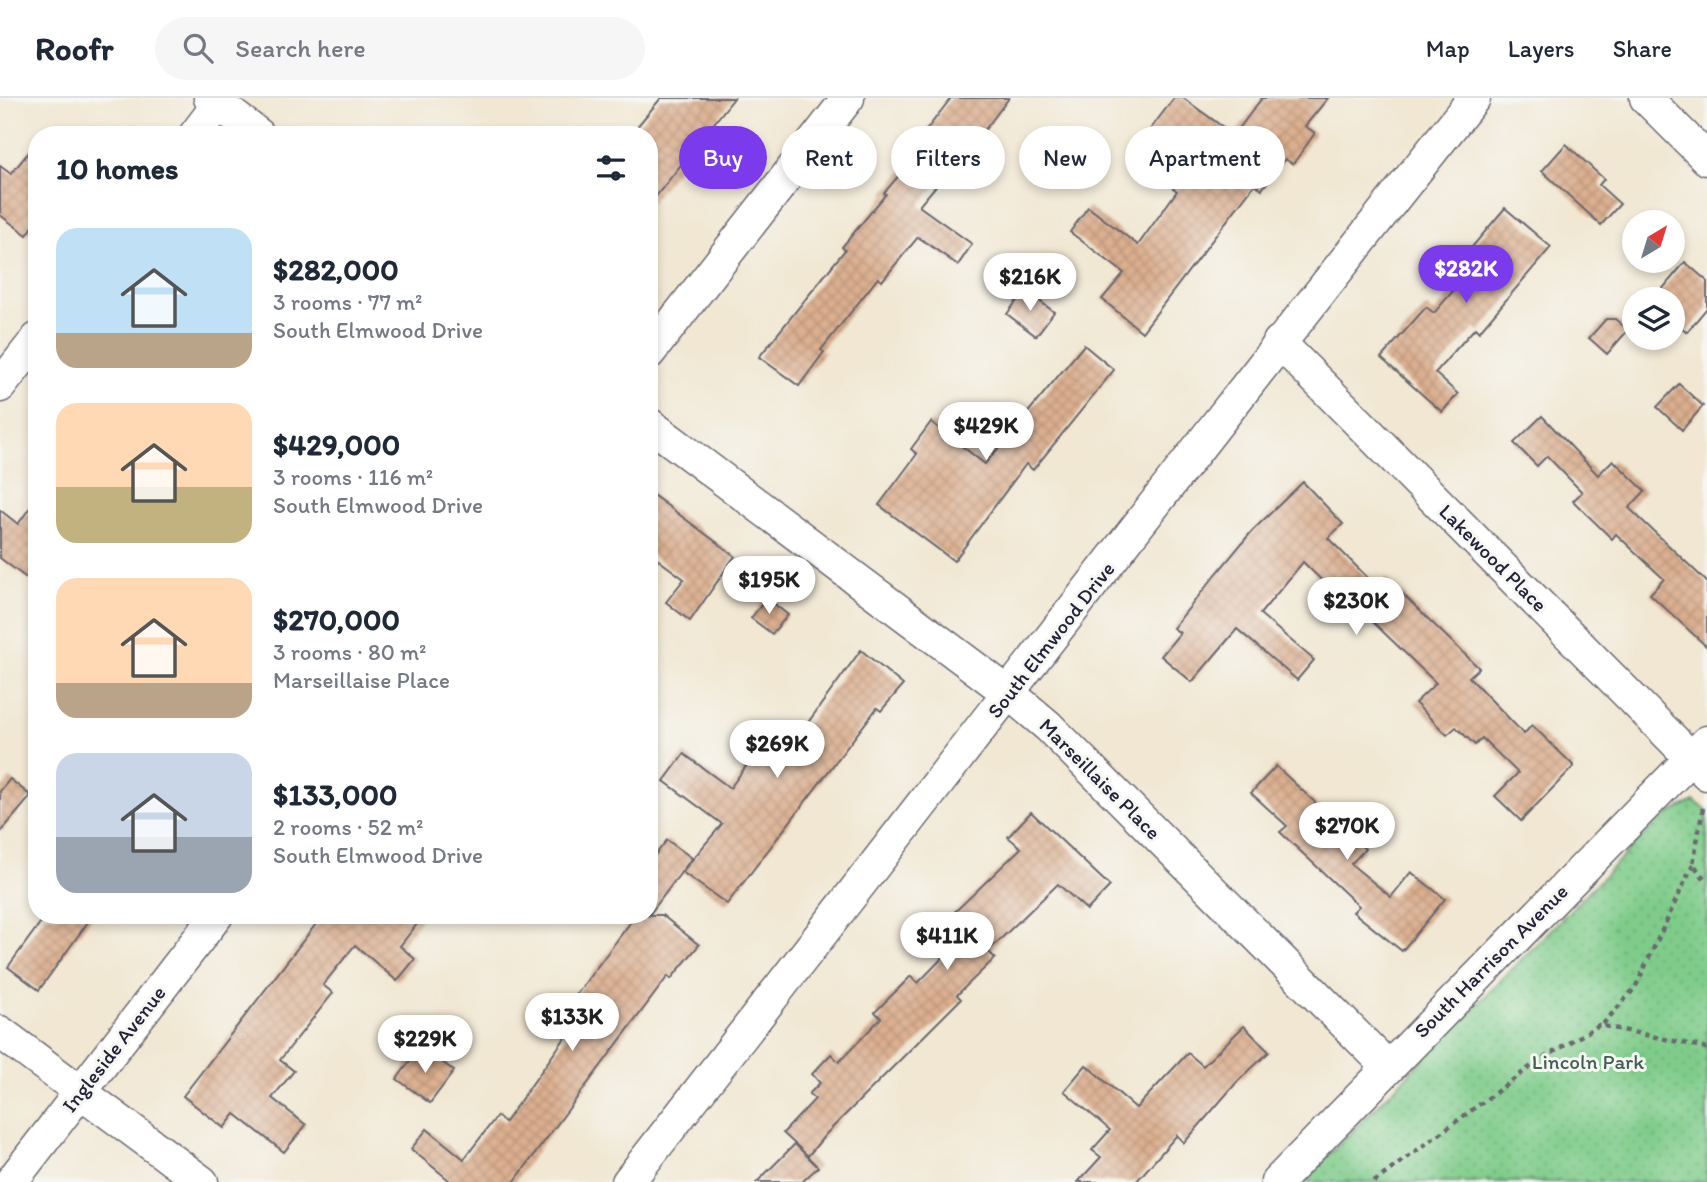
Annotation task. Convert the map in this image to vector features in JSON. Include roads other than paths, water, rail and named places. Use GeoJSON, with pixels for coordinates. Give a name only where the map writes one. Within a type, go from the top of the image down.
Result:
{"type":"FeatureCollection","features":[{"type":"Feature","properties":{"kind":"street"},"geometry":{"type":"LineString","coordinates":[[658,341],[848,98]]}},
{"type":"Feature","properties":{"kind":"street","name":"South Elmwood Drive"},"geometry":{"type":"LineString","coordinates":[[628,1182],[1010,694],[1279,342],[1474,98]]}},
{"type":"Feature","properties":{"kind":"street"},"geometry":{"type":"LineString","coordinates":[[1646,98],[1707,159]]}},
{"type":"Feature","properties":{"kind":"street"},"geometry":{"type":"LineString","coordinates":[[201,126],[217,100],[248,126]]}},
{"type":"Feature","properties":{"kind":"street","name":"Lakewood Place"},"geometry":{"type":"LineString","coordinates":[[1279,342],[1702,758]]}},
{"type":"Feature","properties":{"kind":"street"},"geometry":{"type":"LineString","coordinates":[[0,386],[28,350]]}},
{"type":"Feature","properties":{"kind":"street","name":"Marseillaise Place"},"geometry":{"type":"LineString","coordinates":[[658,431],[1010,694],[1048,726],[1387,1066]]}},
{"type":"Feature","properties":{"kind":"street","name":"South Harrison Avenue"},"geometry":{"type":"LineString","coordinates":[[1278,1182],[1387,1066],[1702,758]]}},
{"type":"Feature","properties":{"kind":"street","name":"Ingleside Avenue"},"geometry":{"type":"LineString","coordinates":[[11,1182],[210,924]]}},
{"type":"Feature","properties":{"kind":"street"},"geometry":{"type":"LineString","coordinates":[[0,1032],[202,1182]]}},
{"type":"Feature","properties":{"kind":"park label","name":"Lincoln Park"},"geometry":{"type":"Point","coordinates":[1588,1062]}}]}
